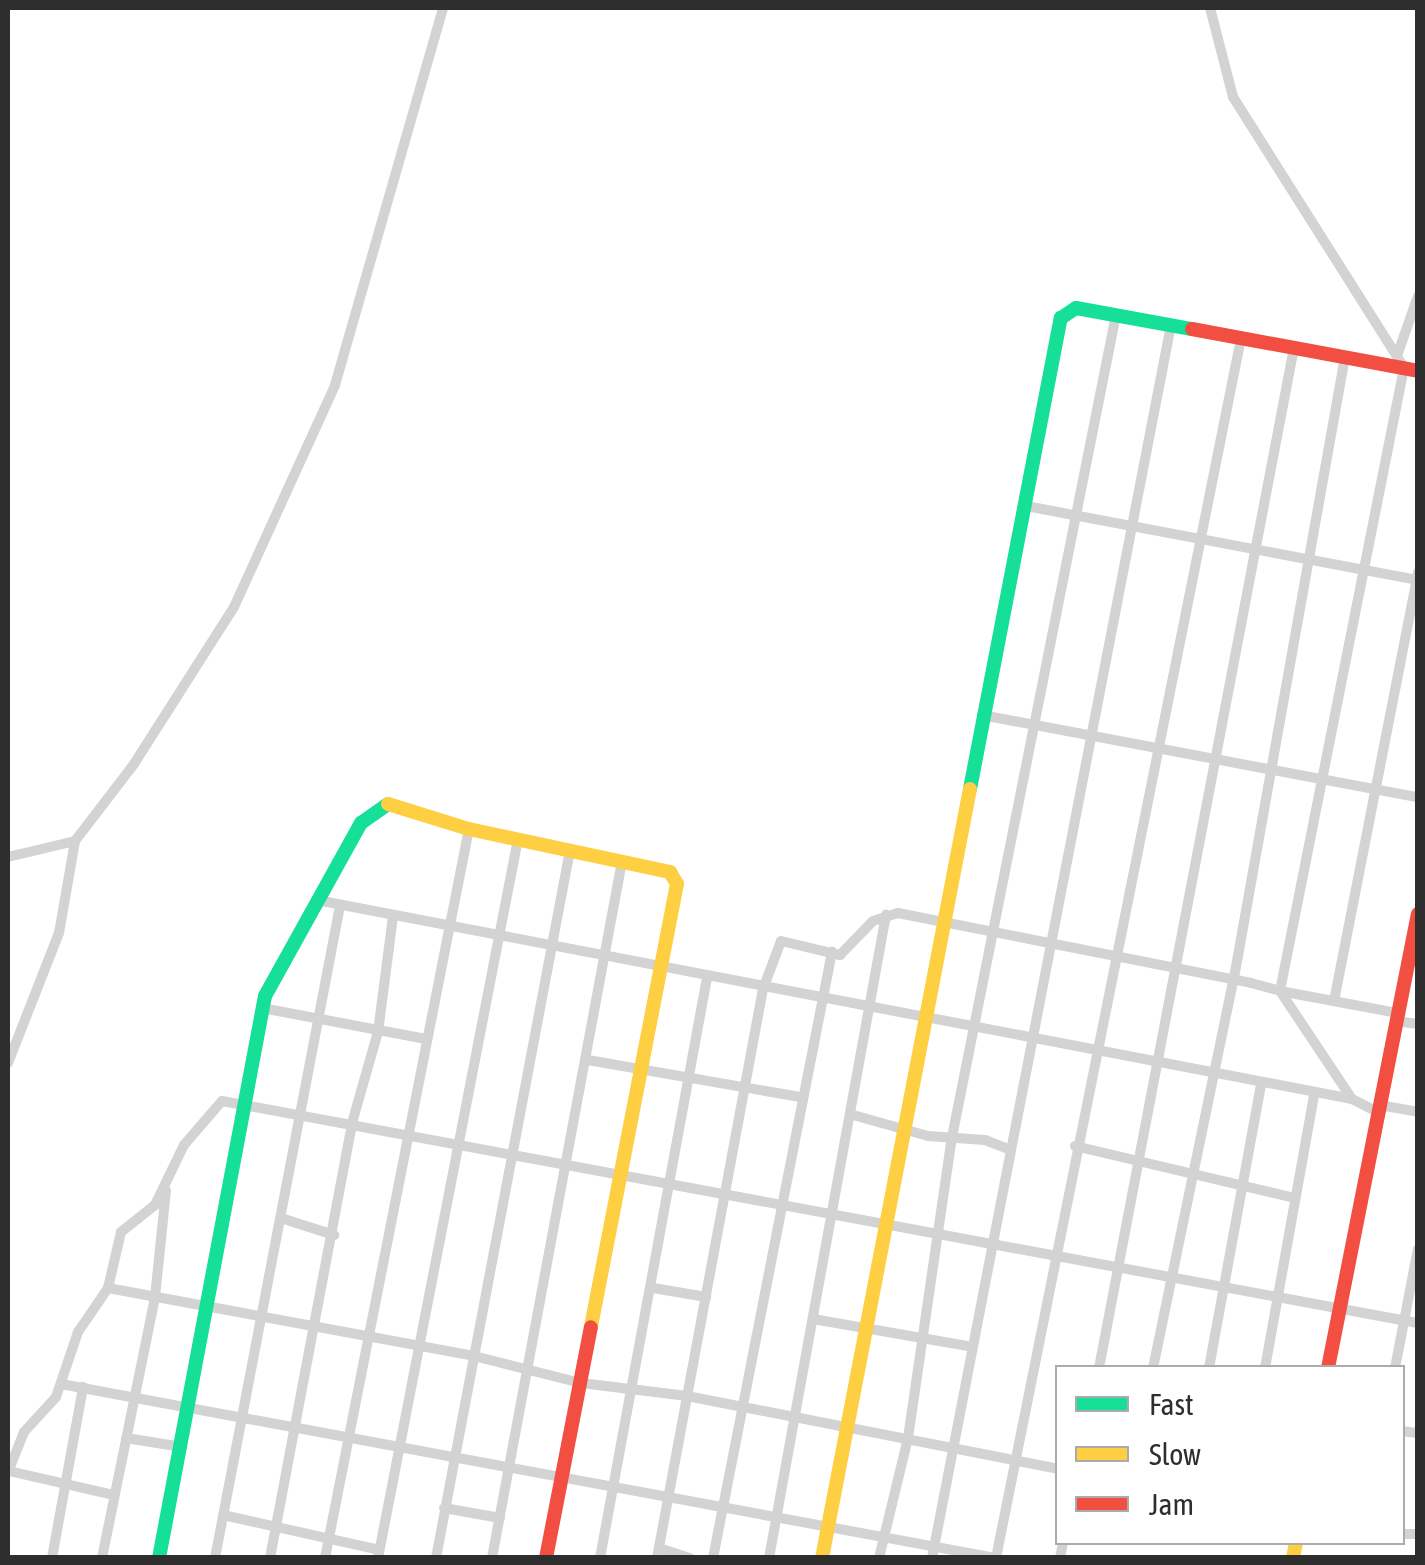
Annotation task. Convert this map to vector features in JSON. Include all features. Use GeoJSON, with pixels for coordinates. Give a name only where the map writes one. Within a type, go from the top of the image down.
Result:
{"type":"FeatureCollection","features":[{"type":"Feature","properties":{"kind":"street"},"geometry":{"type":"LineString","coordinates":[[8,1063],[59,932],[75,841],[134,764],[234,607],[332,392],[443,8]]}},
{"type":"Feature","properties":{"kind":"street"},"geometry":{"type":"LineString","coordinates":[[1210,8],[1233,97],[1411,370]]}},
{"type":"Feature","properties":{"kind":"street"},"geometry":{"type":"LineString","coordinates":[[1398,353],[1418,296]]}},
{"type":"Feature","properties":{"kind":"street"},"geometry":{"type":"LineString","coordinates":[[822,1558],[846,1426],[869,1332],[982,715],[1061,318],[1076,308],[1411,370]]}},
{"type":"Feature","properties":{"kind":"street"},"geometry":{"type":"LineString","coordinates":[[880,1558],[888,1538],[908,1438],[934,1230],[978,1030],[1116,315]]}},
{"type":"Feature","properties":{"kind":"street"},"geometry":{"type":"LineString","coordinates":[[933,1552],[1088,736],[1172,326]]}},
{"type":"Feature","properties":{"kind":"street"},"geometry":{"type":"LineString","coordinates":[[61,1384],[190,1404],[614,1484],[888,1538],[933,1552],[995,1558],[1093,1052],[1241,338]]}},
{"type":"Feature","properties":{"kind":"street"},"geometry":{"type":"LineString","coordinates":[[1100,1365],[1259,551],[1294,348]]}},
{"type":"Feature","properties":{"kind":"street"},"geometry":{"type":"LineString","coordinates":[[1154,1365],[1234,978],[1269,769],[1312,561],[1345,357]]}},
{"type":"Feature","properties":{"kind":"street"},"geometry":{"type":"LineString","coordinates":[[1352,1099],[1280,991],[1365,569],[1411,370]]}},
{"type":"Feature","properties":{"kind":"street"},"geometry":{"type":"LineString","coordinates":[[1026,506],[1417,578],[1334,1001]]}},
{"type":"Feature","properties":{"kind":"street"},"geometry":{"type":"LineString","coordinates":[[982,715],[1418,797]]}},
{"type":"Feature","properties":{"kind":"street"},"geometry":{"type":"LineString","coordinates":[[159,1558],[262,1008],[374,807],[398,805],[470,829],[622,861],[676,878],[623,1172],[546,1558]]}},
{"type":"Feature","properties":{"kind":"street"},"geometry":{"type":"LineString","coordinates":[[326,1558],[470,829]]}},
{"type":"Feature","properties":{"kind":"street"},"geometry":{"type":"LineString","coordinates":[[223,1515],[329,1538],[378,1554],[462,1144],[518,839]]}},
{"type":"Feature","properties":{"kind":"street"},"geometry":{"type":"LineString","coordinates":[[8,858],[75,841]]}},
{"type":"Feature","properties":{"kind":"street"},"geometry":{"type":"LineString","coordinates":[[436,1558],[570,850]]}},
{"type":"Feature","properties":{"kind":"street"},"geometry":{"type":"LineString","coordinates":[[492,1558],[608,958],[622,861]]}},
{"type":"Feature","properties":{"kind":"street"},"geometry":{"type":"LineString","coordinates":[[322,901],[1261,1085],[1352,1099],[1377,1108],[1418,1112]]}},
{"type":"Feature","properties":{"kind":"street"},"geometry":{"type":"LineString","coordinates":[[215,1558],[340,906]]}},
{"type":"Feature","properties":{"kind":"street"},"geometry":{"type":"LineString","coordinates":[[769,1558],[853,1115],[886,914]]}},
{"type":"Feature","properties":{"kind":"street"},"geometry":{"type":"LineString","coordinates":[[690,1558],[658,1553],[763,989],[781,941],[844,953],[886,914],[944,920],[1234,978],[1418,1024]]}},
{"type":"Feature","properties":{"kind":"street"},"geometry":{"type":"LineString","coordinates":[[1329,1365],[1377,1108],[1412,967],[1418,914]]}},
{"type":"Feature","properties":{"kind":"street"},"geometry":{"type":"LineString","coordinates":[[270,1558],[334,1235],[352,1123],[378,1032],[393,916]]}},
{"type":"Feature","properties":{"kind":"street"},"geometry":{"type":"LineString","coordinates":[[713,1558],[779,1201],[832,952]]}},
{"type":"Feature","properties":{"kind":"street"},"geometry":{"type":"LineString","coordinates":[[600,1558],[674,1181],[708,978]]}},
{"type":"Feature","properties":{"kind":"street"},"geometry":{"type":"LineString","coordinates":[[262,1008],[426,1039]]}},
{"type":"Feature","properties":{"kind":"street"},"geometry":{"type":"LineString","coordinates":[[588,1060],[800,1097]]}},
{"type":"Feature","properties":{"kind":"street"},"geometry":{"type":"LineString","coordinates":[[1210,1365],[1261,1085]]}},
{"type":"Feature","properties":{"kind":"street"},"geometry":{"type":"LineString","coordinates":[[1266,1365],[1314,1095]]}},
{"type":"Feature","properties":{"kind":"street"},"geometry":{"type":"LineString","coordinates":[[102,1558],[155,1297],[166,1190],[184,1145],[216,1106],[243,1104],[569,1161],[1172,1276],[1278,1300],[1418,1323]]}},
{"type":"Feature","properties":{"kind":"street"},"geometry":{"type":"LineString","coordinates":[[853,1115],[1010,1148]]}},
{"type":"Feature","properties":{"kind":"street"},"geometry":{"type":"LineString","coordinates":[[1075,1146],[1140,1160],[1241,1190],[1295,1198]]}},
{"type":"Feature","properties":{"kind":"street"},"geometry":{"type":"LineString","coordinates":[[114,1495],[8,1472],[24,1432],[51,1404],[61,1384],[78,1332],[108,1288],[121,1232],[166,1190]]}},
{"type":"Feature","properties":{"kind":"street"},"geometry":{"type":"LineString","coordinates":[[281,1218],[334,1235]]}},
{"type":"Feature","properties":{"kind":"street"},"geometry":{"type":"LineString","coordinates":[[1395,1365],[1418,1249]]}},
{"type":"Feature","properties":{"kind":"street"},"geometry":{"type":"LineString","coordinates":[[108,1288],[474,1356],[581,1383],[634,1393],[687,1396],[796,1422],[846,1426],[1055,1467]]}},
{"type":"Feature","properties":{"kind":"street"},"geometry":{"type":"LineString","coordinates":[[653,1288],[706,1297]]}},
{"type":"Feature","properties":{"kind":"street"},"geometry":{"type":"LineString","coordinates":[[813,1318],[869,1332],[973,1347]]}},
{"type":"Feature","properties":{"kind":"street"},"geometry":{"type":"LineString","coordinates":[[52,1558],[82,1387]]}},
{"type":"Feature","properties":{"kind":"street"},"geometry":{"type":"LineString","coordinates":[[126,1438],[182,1446]]}},
{"type":"Feature","properties":{"kind":"street"},"geometry":{"type":"LineString","coordinates":[[444,1508],[500,1518]]}},
{"type":"Feature","properties":{"kind":"traffic: fast"},"geometry":{"type":"LineString","coordinates":[[970,789],[1061,318],[1076,308],[1192,329]]}},
{"type":"Feature","properties":{"kind":"traffic: fast"},"geometry":{"type":"LineString","coordinates":[[159,1558],[265,996],[361,823],[388,804]]}},
{"type":"Feature","properties":{"kind":"traffic: slow"},"geometry":{"type":"LineString","coordinates":[[822,1558],[970,789]]}},
{"type":"Feature","properties":{"kind":"traffic: slow"},"geometry":{"type":"LineString","coordinates":[[388,804],[469,829],[670,872],[677,884],[591,1327]]}},
{"type":"Feature","properties":{"kind":"traffic: slow"},"geometry":{"type":"LineString","coordinates":[[1293,1558],[1295,1545]]}},
{"type":"Feature","properties":{"kind":"traffic: jam"},"geometry":{"type":"LineString","coordinates":[[1192,329],[1418,371]]}},
{"type":"Feature","properties":{"kind":"traffic: jam"},"geometry":{"type":"LineString","coordinates":[[1329,1365],[1418,914]]}},
{"type":"Feature","properties":{"kind":"traffic: jam"},"geometry":{"type":"LineString","coordinates":[[546,1558],[591,1327]]}}]}
